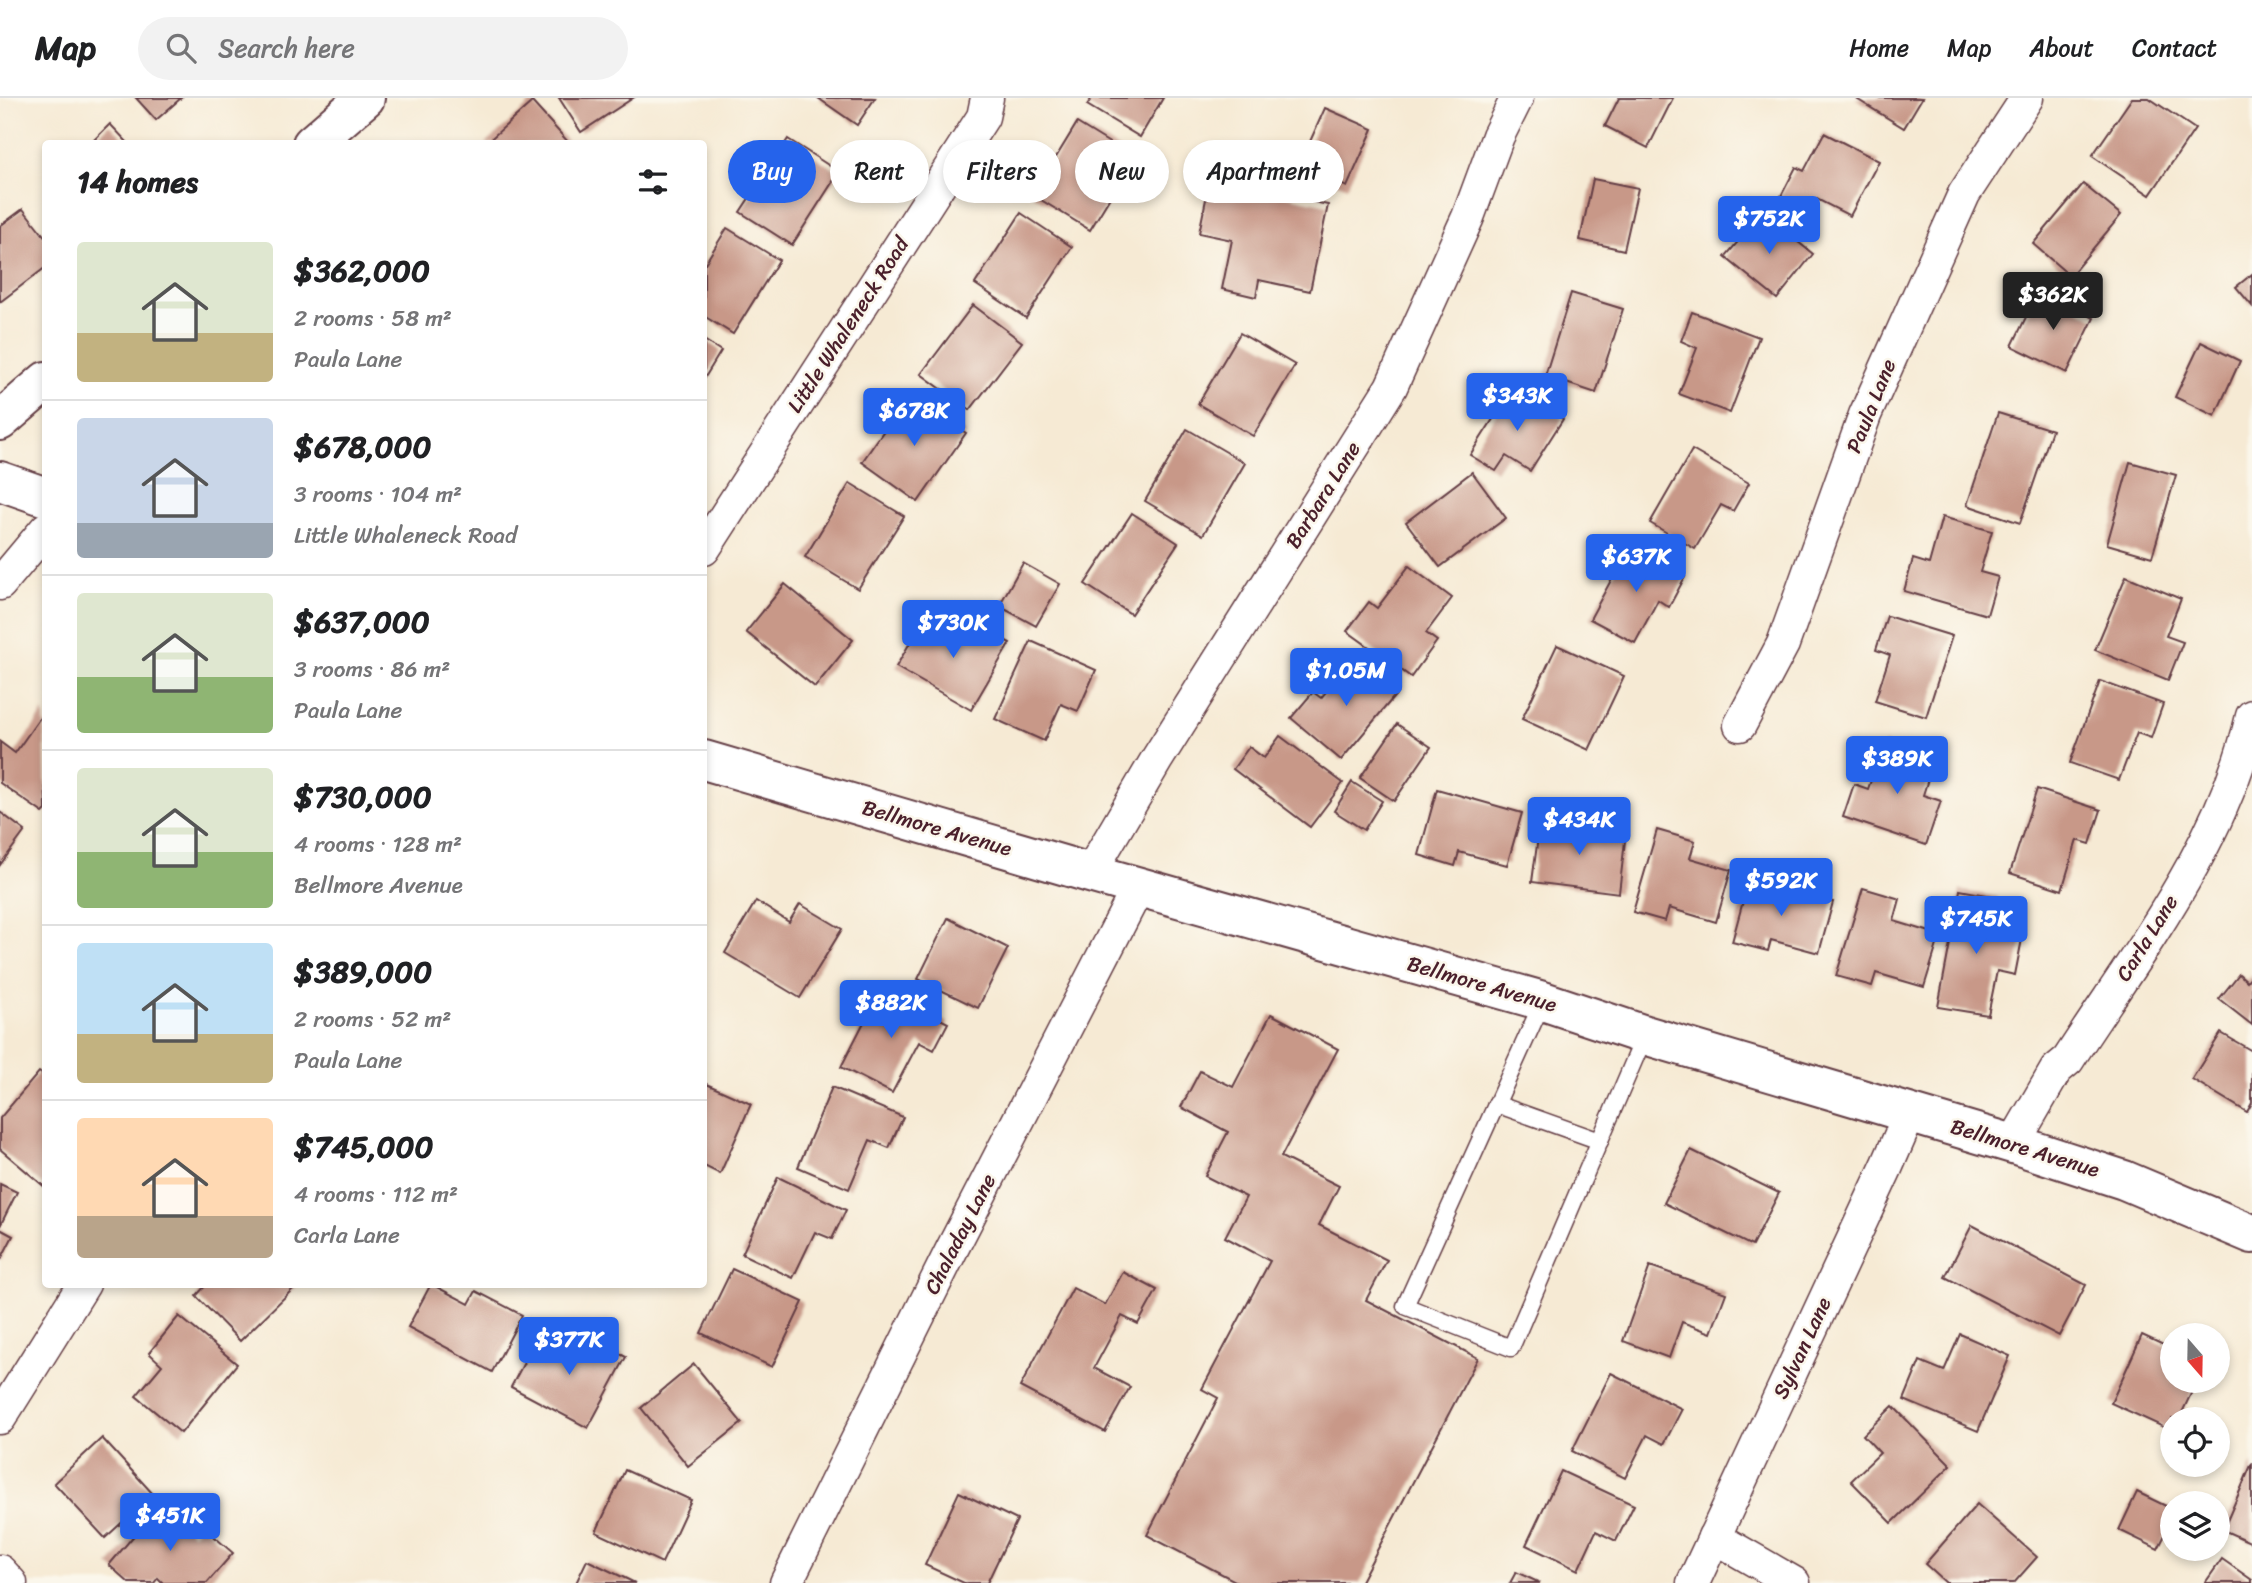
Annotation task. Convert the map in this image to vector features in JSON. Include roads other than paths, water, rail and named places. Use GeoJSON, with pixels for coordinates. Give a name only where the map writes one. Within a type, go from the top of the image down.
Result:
{"type":"FeatureCollection","features":[{"type":"Feature","properties":{"kind":"main road"},"geometry":{"type":"LineString","coordinates":[[317,140],[365,98]]}},
{"type":"Feature","properties":{"kind":"main road"},"geometry":{"type":"LineString","coordinates":[[0,421],[42,384]]}},
{"type":"Feature","properties":{"kind":"main road"},"geometry":{"type":"LineString","coordinates":[[0,481],[42,496]]}},
{"type":"Feature","properties":{"kind":"main road","name":"Bellmore Avenue"},"geometry":{"type":"LineString","coordinates":[[707,761],[1543,1001],[1645,1035],[2013,1144],[2124,1180],[2252,1234]]}},
{"type":"Feature","properties":{"kind":"street","name":"Little Whaleneck Road"},"geometry":{"type":"LineString","coordinates":[[707,544],[983,117],[986,98]]}},
{"type":"Feature","properties":{"kind":"street","name":"Barbara Lane"},"geometry":{"type":"LineString","coordinates":[[1090,873],[1157,759],[1391,387],[1468,216],[1498,136],[1517,98]]}},
{"type":"Feature","properties":{"kind":"street","name":"Paula Lane"},"geometry":{"type":"LineString","coordinates":[[1740,725],[1783,644],[1865,415],[1964,194],[2027,98]]}},
{"type":"Feature","properties":{"kind":"street"},"geometry":{"type":"LineString","coordinates":[[0,584],[42,534]]}},
{"type":"Feature","properties":{"kind":"street","name":"Carla Lane"},"geometry":{"type":"LineString","coordinates":[[2013,1144],[2056,1070],[2068,1060],[2169,906],[2224,807],[2245,746],[2252,716]]}},
{"type":"Feature","properties":{"kind":"street","name":"Chaladay Lane"},"geometry":{"type":"LineString","coordinates":[[786,1583],[946,1261],[1139,886]]}},
{"type":"Feature","properties":{"kind":"street","name":"Sylvan Lane"},"geometry":{"type":"LineString","coordinates":[[1693,1583],[1910,1113]]}},
{"type":"Feature","properties":{"kind":"street"},"geometry":{"type":"LineString","coordinates":[[0,1418],[81,1288]]}},
{"type":"Feature","properties":{"kind":"street"},"geometry":{"type":"LineString","coordinates":[[1714,1536],[1794,1583]]}},
{"type":"Feature","properties":{"kind":"street"},"geometry":{"type":"LineString","coordinates":[[0,1571],[12,1583]]}},
{"type":"Feature","properties":{"kind":"lane"},"geometry":{"type":"LineString","coordinates":[[1543,1001],[1405,1306],[1511,1348],[1645,1035]]}},
{"type":"Feature","properties":{"kind":"lane"},"geometry":{"type":"LineString","coordinates":[[1496,1104],[1600,1141]]}}]}
